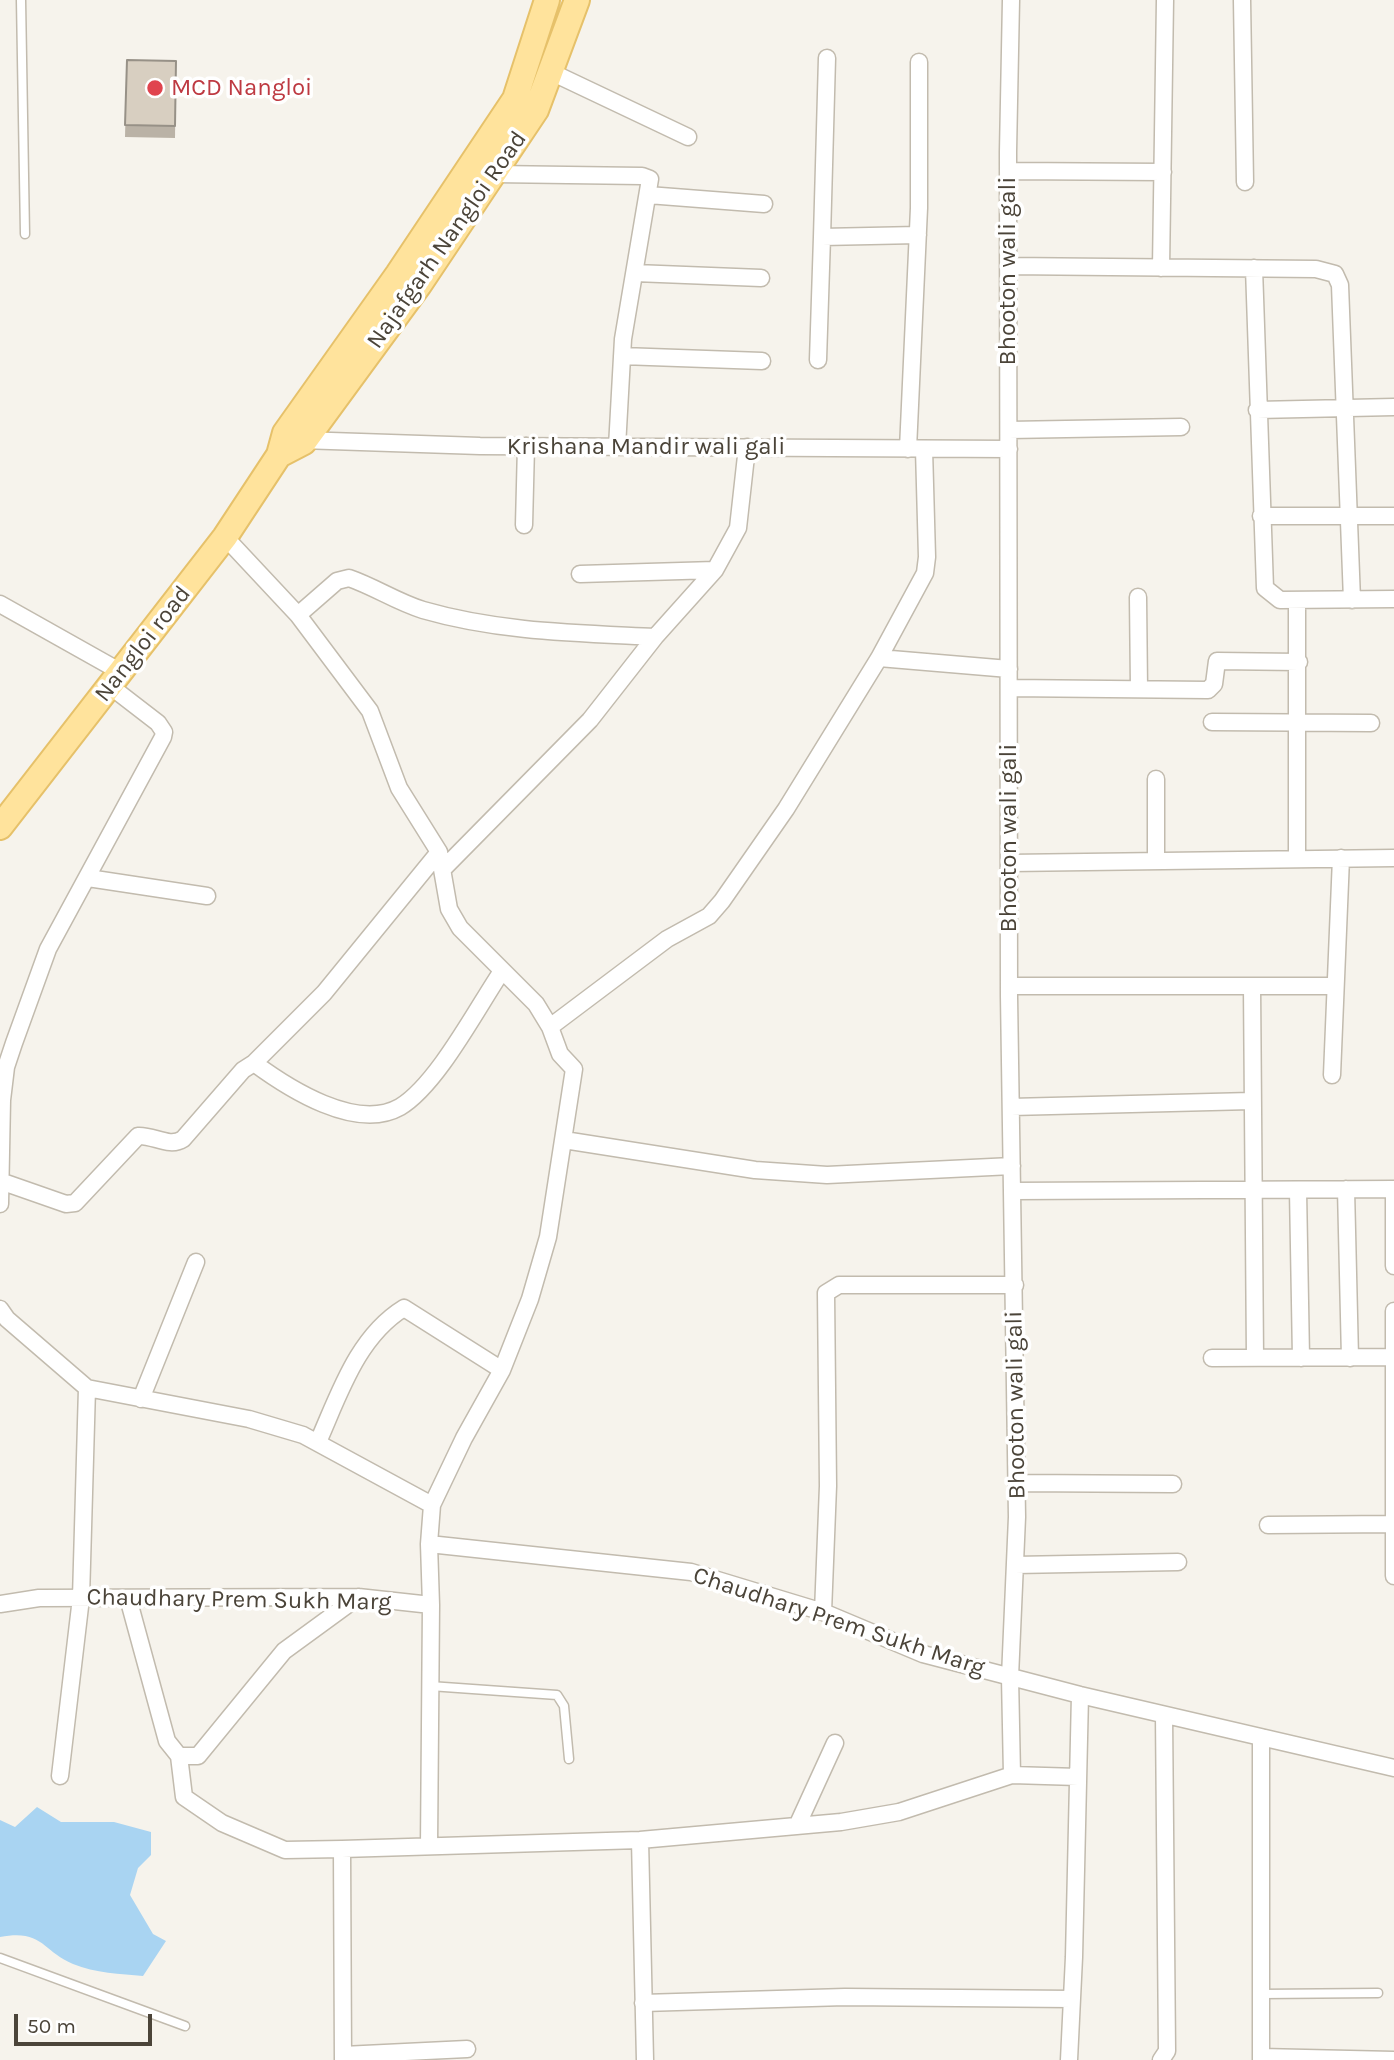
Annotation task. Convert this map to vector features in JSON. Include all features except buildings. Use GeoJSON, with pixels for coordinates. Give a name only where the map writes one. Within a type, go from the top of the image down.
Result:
{"type":"FeatureCollection","features":[{"type":"Feature","properties":{"kind":"main road"},"geometry":{"type":"LineString","coordinates":[[290,443],[514,99],[547,0]]}},
{"type":"Feature","properties":{"kind":"main road","name":"Najafgarh Nangloi Road"},"geometry":{"type":"LineString","coordinates":[[290,443],[419,285],[536,110],[577,0]]}},
{"type":"Feature","properties":{"kind":"main road","name":"Nangloi road"},"geometry":{"type":"LineString","coordinates":[[0,827],[225,537],[290,443]]}},
{"type":"Feature","properties":{"kind":"street","name":"Bhooton wali gali"},"geometry":{"type":"LineString","coordinates":[[1011,0],[1008,171],[1009,986],[1017,1483],[1010,1677],[1012,1775]]}},
{"type":"Feature","properties":{"kind":"street"},"geometry":{"type":"LineString","coordinates":[[1161,268],[1165,0]]}},
{"type":"Feature","properties":{"kind":"street"},"geometry":{"type":"LineString","coordinates":[[1242,0],[1245,182]]}},
{"type":"Feature","properties":{"kind":"street"},"geometry":{"type":"LineString","coordinates":[[818,360],[827,58]]}},
{"type":"Feature","properties":{"kind":"street"},"geometry":{"type":"LineString","coordinates":[[550,1027],[608,981],[715,909],[786,809],[879,658],[925,573],[927,557],[916,449],[919,62]]}},
{"type":"Feature","properties":{"kind":"street"},"geometry":{"type":"LineString","coordinates":[[551,72],[688,137]]}},
{"type":"Feature","properties":{"kind":"street"},"geometry":{"type":"LineString","coordinates":[[1008,171],[1163,172]]}},
{"type":"Feature","properties":{"kind":"street"},"geometry":{"type":"LineString","coordinates":[[494,174],[647,176],[650,179],[622,356],[617,447]]}},
{"type":"Feature","properties":{"kind":"street"},"geometry":{"type":"LineString","coordinates":[[648,195],[764,204]]}},
{"type":"Feature","properties":{"kind":"street"},"geometry":{"type":"LineString","coordinates":[[822,237],[918,235]]}},
{"type":"Feature","properties":{"kind":"street"},"geometry":{"type":"LineString","coordinates":[[1008,266],[1254,268],[1328,270],[1335,274],[1340,285],[1352,600]]}},
{"type":"Feature","properties":{"kind":"street"},"geometry":{"type":"LineString","coordinates":[[1254,268],[1265,589],[1280,600],[1394,599]]}},
{"type":"Feature","properties":{"kind":"street"},"geometry":{"type":"LineString","coordinates":[[635,273],[761,278]]}},
{"type":"Feature","properties":{"kind":"street"},"geometry":{"type":"LineString","coordinates":[[622,356],[762,361]]}},
{"type":"Feature","properties":{"kind":"street"},"geometry":{"type":"LineString","coordinates":[[1257,410],[1394,407]]}},
{"type":"Feature","properties":{"kind":"street"},"geometry":{"type":"LineString","coordinates":[[1009,430],[1181,427]]}},
{"type":"Feature","properties":{"kind":"street","name":"Krishana Mandir wali gali"},"geometry":{"type":"LineString","coordinates":[[290,443],[1009,449]]}},
{"type":"Feature","properties":{"kind":"street"},"geometry":{"type":"LineString","coordinates":[[524,525],[526,446]]}},
{"type":"Feature","properties":{"kind":"street"},"geometry":{"type":"LineString","coordinates":[[442,870],[590,720],[655,637],[715,570],[738,528],[747,447]]}},
{"type":"Feature","properties":{"kind":"street"},"geometry":{"type":"LineString","coordinates":[[1261,516],[1394,516]]}},
{"type":"Feature","properties":{"kind":"street"},"geometry":{"type":"LineString","coordinates":[[225,537],[298,615],[370,712],[399,788],[439,852],[449,909],[460,928],[536,1004],[550,1027],[556,1047],[574,1069],[548,1237],[530,1299],[502,1370],[464,1438],[432,1505],[429,1544],[429,1846]]}},
{"type":"Feature","properties":{"kind":"street"},"geometry":{"type":"LineString","coordinates":[[580,574],[715,570]]}},
{"type":"Feature","properties":{"kind":"street"},"geometry":{"type":"LineString","coordinates":[[298,615],[337,581],[349,578],[420,609],[468,622],[517,630],[655,637]]}},
{"type":"Feature","properties":{"kind":"street"},"geometry":{"type":"LineString","coordinates":[[1138,597],[1139,690]]}},
{"type":"Feature","properties":{"kind":"street"},"geometry":{"type":"LineString","coordinates":[[1297,600],[1297,859]]}},
{"type":"Feature","properties":{"kind":"street"},"geometry":{"type":"LineString","coordinates":[[0,604],[116,679],[164,732],[48,949],[6,1067],[1,1099],[3,1182],[0,1204]]}},
{"type":"Feature","properties":{"kind":"street"},"geometry":{"type":"LineString","coordinates":[[879,658],[1009,669]]}},
{"type":"Feature","properties":{"kind":"street"},"geometry":{"type":"LineString","coordinates":[[1009,688],[1211,689],[1215,664],[1222,660],[1299,662]]}},
{"type":"Feature","properties":{"kind":"street"},"geometry":{"type":"LineString","coordinates":[[1212,722],[1371,723]]}},
{"type":"Feature","properties":{"kind":"street"},"geometry":{"type":"LineString","coordinates":[[1156,779],[1156,861]]}},
{"type":"Feature","properties":{"kind":"street"},"geometry":{"type":"LineString","coordinates":[[3,1182],[65,1204],[75,1203],[138,1136],[171,1143],[183,1139],[243,1070],[254,1063],[324,993],[439,852]]}},
{"type":"Feature","properties":{"kind":"street"},"geometry":{"type":"LineString","coordinates":[[1009,863],[1394,858]]}},
{"type":"Feature","properties":{"kind":"street"},"geometry":{"type":"LineString","coordinates":[[1332,1075],[1341,859]]}},
{"type":"Feature","properties":{"kind":"street"},"geometry":{"type":"LineString","coordinates":[[88,878],[207,896]]}},
{"type":"Feature","properties":{"kind":"street"},"geometry":{"type":"LineString","coordinates":[[254,1063],[288,1088],[320,1104],[373,1114],[398,1108],[417,1094],[432,1076],[502,971]]}},
{"type":"Feature","properties":{"kind":"street"},"geometry":{"type":"LineString","coordinates":[[1009,986],[1334,986]]}},
{"type":"Feature","properties":{"kind":"street"},"geometry":{"type":"LineString","coordinates":[[1252,986],[1255,1358]]}},
{"type":"Feature","properties":{"kind":"street"},"geometry":{"type":"LineString","coordinates":[[1011,1107],[1251,1101]]}},
{"type":"Feature","properties":{"kind":"street"},"geometry":{"type":"LineString","coordinates":[[564,1140],[754,1170],[827,1175],[1012,1166]]}},
{"type":"Feature","properties":{"kind":"street"},"geometry":{"type":"LineString","coordinates":[[1346,1189],[1350,1358]]}},
{"type":"Feature","properties":{"kind":"street"},"geometry":{"type":"LineString","coordinates":[[1013,1191],[1394,1189],[1394,1266]]}},
{"type":"Feature","properties":{"kind":"street"},"geometry":{"type":"LineString","coordinates":[[1298,1190],[1301,1357]]}},
{"type":"Feature","properties":{"kind":"street"},"geometry":{"type":"LineString","coordinates":[[141,1399],[196,1262]]}},
{"type":"Feature","properties":{"kind":"street"},"geometry":{"type":"LineString","coordinates":[[823,1612],[828,1486],[826,1293],[839,1285],[1015,1285]]}},
{"type":"Feature","properties":{"kind":"street"},"geometry":{"type":"LineString","coordinates":[[318,1442],[357,1356],[369,1339],[404,1308],[502,1370]]}},
{"type":"Feature","properties":{"kind":"street"},"geometry":{"type":"LineString","coordinates":[[0,1309],[7,1319],[87,1388],[249,1419],[318,1442],[432,1505]]}},
{"type":"Feature","properties":{"kind":"street"},"geometry":{"type":"LineString","coordinates":[[1394,1311],[1394,1576]]}},
{"type":"Feature","properties":{"kind":"street"},"geometry":{"type":"LineString","coordinates":[[1212,1358],[1394,1357]]}},
{"type":"Feature","properties":{"kind":"street"},"geometry":{"type":"LineString","coordinates":[[60,1776],[81,1598],[87,1388]]}},
{"type":"Feature","properties":{"kind":"street"},"geometry":{"type":"LineString","coordinates":[[1017,1483],[1173,1484]]}},
{"type":"Feature","properties":{"kind":"street"},"geometry":{"type":"LineString","coordinates":[[1268,1525],[1393,1524]]}},
{"type":"Feature","properties":{"kind":"street","name":"Chaudhary Prem Sukh Marg"},"geometry":{"type":"LineString","coordinates":[[429,1544],[691,1572],[823,1612],[923,1654],[1080,1695],[1394,1768]]}},
{"type":"Feature","properties":{"kind":"street"},"geometry":{"type":"LineString","coordinates":[[1015,1565],[1178,1562]]}},
{"type":"Feature","properties":{"kind":"street"},"geometry":{"type":"LineString","coordinates":[[179,1756],[198,1756],[206,1750],[259,1678],[284,1651],[358,1597]]}},
{"type":"Feature","properties":{"kind":"street","name":"Chaudhary Prem Sukh Marg"},"geometry":{"type":"LineString","coordinates":[[0,1604],[39,1598],[358,1597],[430,1605]]}},
{"type":"Feature","properties":{"kind":"street"},"geometry":{"type":"LineString","coordinates":[[128,1598],[167,1741],[179,1756],[184,1797],[222,1823],[285,1850],[640,1840],[797,1826],[899,1812],[1012,1775],[1078,1777]]}},
{"type":"Feature","properties":{"kind":"street"},"geometry":{"type":"LineString","coordinates":[[1069,2060],[1080,1695]]}},
{"type":"Feature","properties":{"kind":"street"},"geometry":{"type":"LineString","coordinates":[[1161,2060],[1167,2051],[1164,1715]]}},
{"type":"Feature","properties":{"kind":"street"},"geometry":{"type":"LineString","coordinates":[[1261,1737],[1261,2058],[1394,2060]]}},
{"type":"Feature","properties":{"kind":"street"},"geometry":{"type":"LineString","coordinates":[[797,1826],[835,1743]]}},
{"type":"Feature","properties":{"kind":"street"},"geometry":{"type":"LineString","coordinates":[[640,1840],[645,2060]]}},
{"type":"Feature","properties":{"kind":"street"},"geometry":{"type":"LineString","coordinates":[[342,1849],[343,2058],[467,2049]]}},
{"type":"Feature","properties":{"kind":"street"},"geometry":{"type":"LineString","coordinates":[[643,2003],[845,1997],[1072,1999]]}},
{"type":"Feature","properties":{"kind":"lane"},"geometry":{"type":"LineString","coordinates":[[21,0],[25,234]]}},
{"type":"Feature","properties":{"kind":"lane"},"geometry":{"type":"LineString","coordinates":[[430,1686],[557,1695],[564,1706],[569,1759]]}},
{"type":"Feature","properties":{"kind":"lane"},"geometry":{"type":"LineString","coordinates":[[0,1958],[185,2026]]}},
{"type":"Feature","properties":{"kind":"lane"},"geometry":{"type":"LineString","coordinates":[[1261,1994],[1377,1993]]}},
{"type":"Feature","properties":{"kind":"water"},"geometry":{"type":"Polygon","coordinates":[[[37,1807],[61,1822],[114,1822],[151,1832],[151,1855],[138,1868],[130,1895],[153,1934],[166,1941],[143,1976],[81,1967],[63,1959],[34,1939],[14,1935],[0,1937],[0,1820],[15,1827],[37,1807]]]}},
{"type":"Feature","properties":{"kind":"place","name":"MCD Nangloi"},"geometry":{"type":"Point","coordinates":[155,88]}}]}
